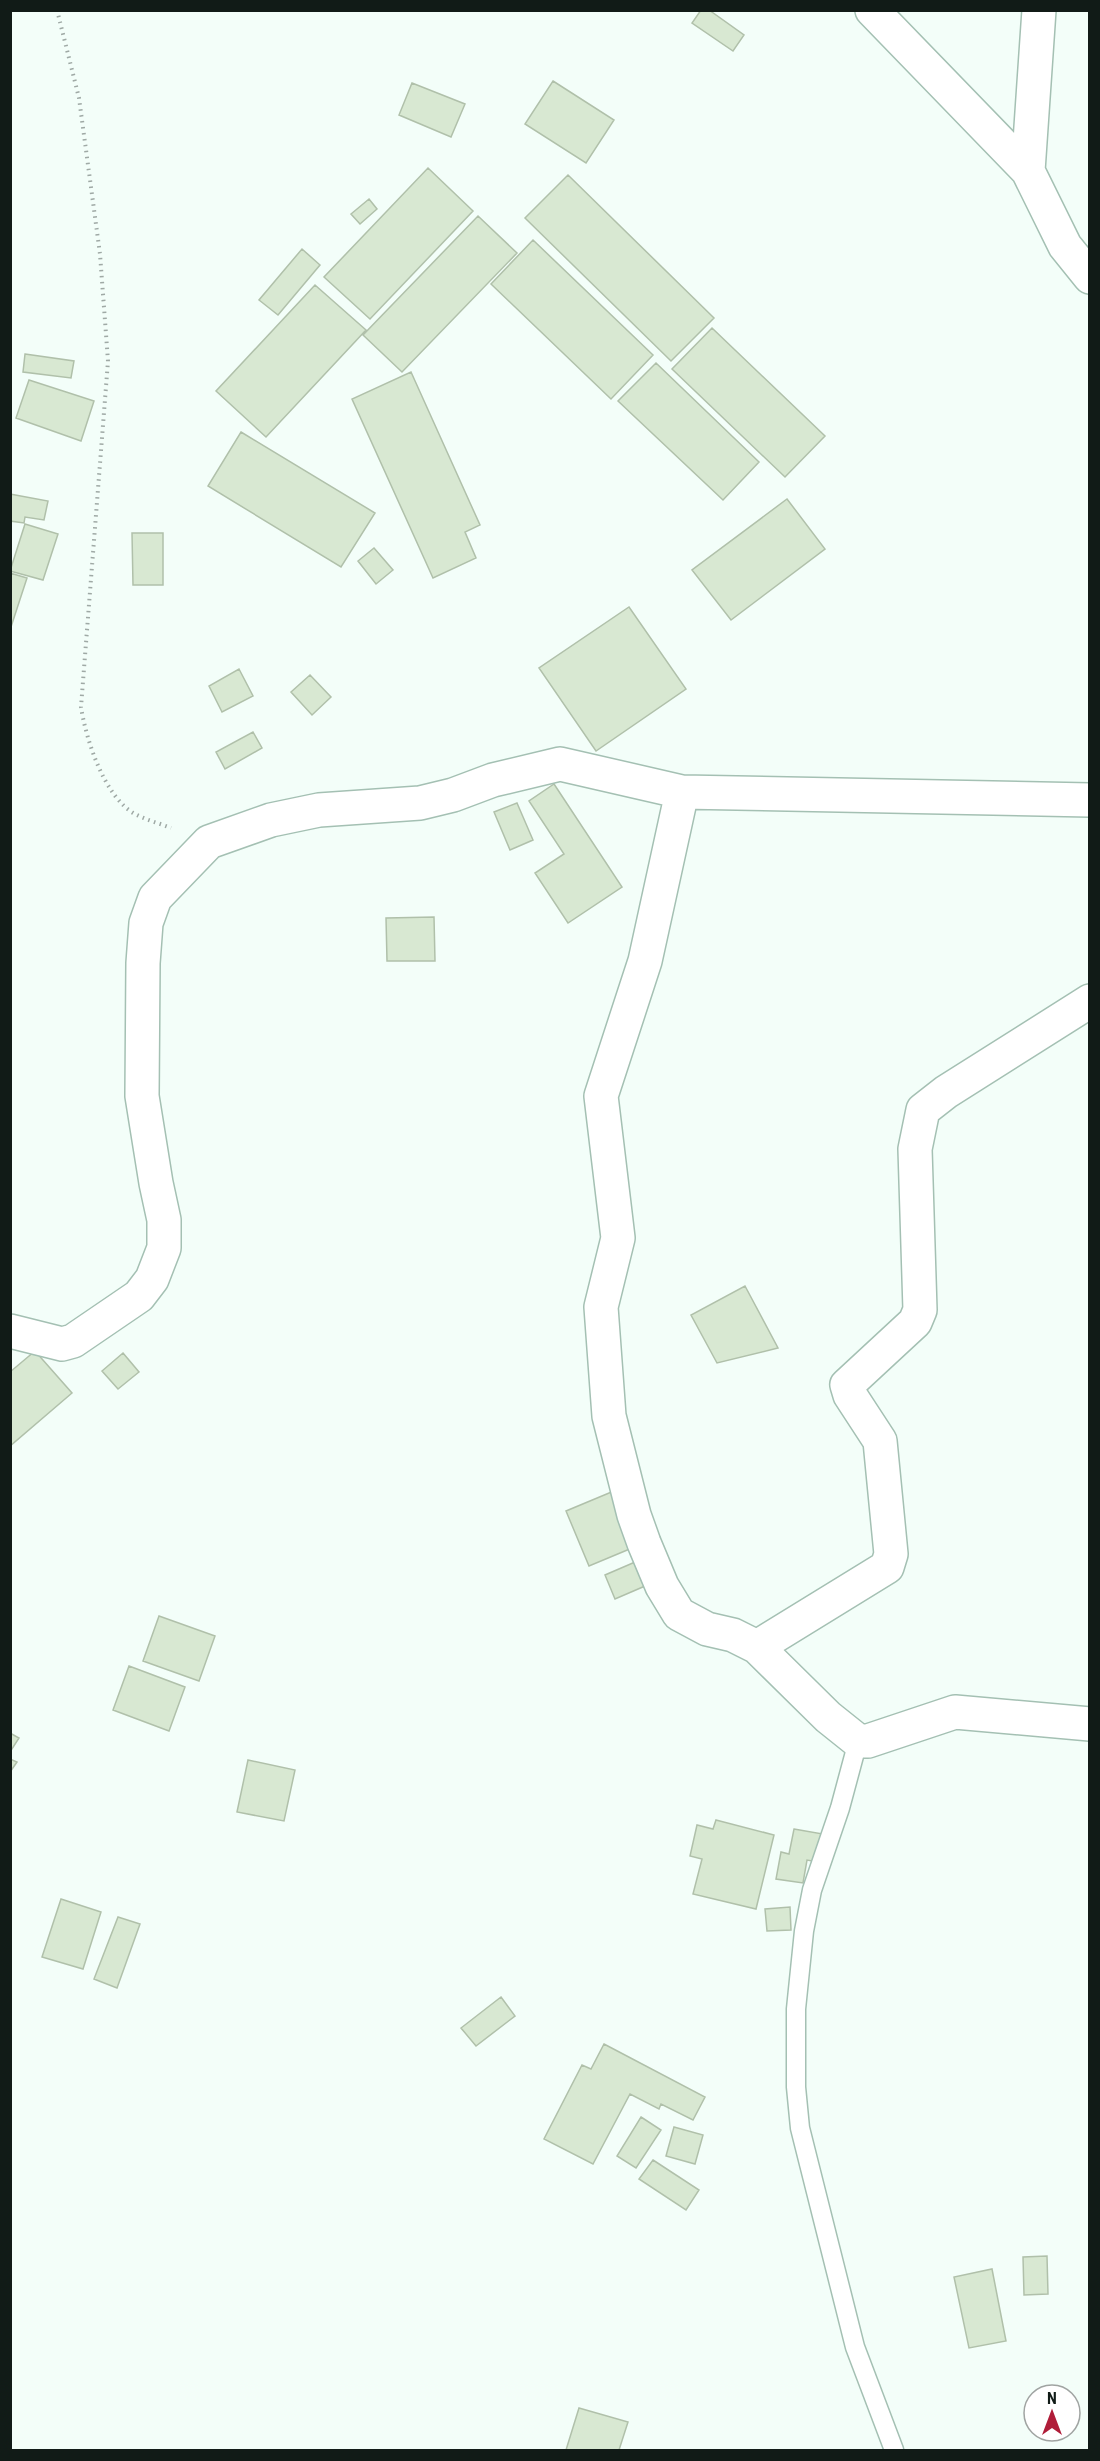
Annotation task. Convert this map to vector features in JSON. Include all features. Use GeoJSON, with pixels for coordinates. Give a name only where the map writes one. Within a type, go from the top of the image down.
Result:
{"type":"FeatureCollection","features":[{"type":"Feature","properties":{"kind":"street"},"geometry":{"type":"LineString","coordinates":[[872,10],[1028,171],[1065,246],[1089,277]]}},
{"type":"Feature","properties":{"kind":"street"},"geometry":{"type":"LineString","coordinates":[[1028,171],[1039,10]]}},
{"type":"Feature","properties":{"kind":"street"},"geometry":{"type":"LineString","coordinates":[[10,1330],[62,1344],[73,1341],[139,1296],[152,1279],[160,1260],[166,1237],[142,1096],[143,963],[146,922],[155,898],[209,842],[271,820],[320,810],[420,802],[453,795],[493,780],[560,764],[682,792],[1089,800]]}},
{"type":"Feature","properties":{"kind":"street"},"geometry":{"type":"LineString","coordinates":[[682,792],[645,961],[601,1096],[618,1238],[601,1307],[609,1416],[634,1515],[668,1597],[679,1614],[690,1621],[707,1629],[733,1635],[757,1647],[828,1717],[858,1742],[868,1741],[955,1712],[1089,1724]]}},
{"type":"Feature","properties":{"kind":"street"},"geometry":{"type":"LineString","coordinates":[[757,1647],[887,1567],[891,1554],[880,1441],[850,1395],[847,1385],[915,1322],[920,1310],[915,1149],[923,1110],[945,1092],[1089,1001]]}},
{"type":"Feature","properties":{"kind":"lane"},"geometry":{"type":"LineString","coordinates":[[858,1742],[840,1808],[812,1890],[804,1931],[796,2009],[796,2087],[800,2128],[855,2347],[894,2451]]}},
{"type":"Feature","properties":{"kind":"path"},"geometry":{"type":"LineString","coordinates":[[57,10],[79,98],[100,254],[108,361],[105,424],[82,686],[81,707],[85,733],[111,790],[133,814],[209,842]]}},
{"type":"Feature","properties":{"kind":"building"},"geometry":{"type":"Polygon","coordinates":[[[701,10],[709,10],[744,35],[733,51],[692,23],[701,10]]]}},
{"type":"Feature","properties":{"kind":"building"},"geometry":{"type":"Polygon","coordinates":[[[553,81],[614,120],[586,163],[525,124],[553,81]]]}},
{"type":"Feature","properties":{"kind":"building"},"geometry":{"type":"Polygon","coordinates":[[[412,83],[465,104],[451,137],[399,115],[412,83]]]}},
{"type":"Feature","properties":{"kind":"building"},"geometry":{"type":"Polygon","coordinates":[[[428,168],[473,211],[370,319],[324,277],[428,168]]]}},
{"type":"Feature","properties":{"kind":"building"},"geometry":{"type":"Polygon","coordinates":[[[568,175],[714,318],[671,361],[525,218],[568,175]]]}},
{"type":"Feature","properties":{"kind":"building"},"geometry":{"type":"Polygon","coordinates":[[[369,199],[377,209],[360,224],[351,214],[369,199]]]}},
{"type":"Feature","properties":{"kind":"building"},"geometry":{"type":"Polygon","coordinates":[[[478,216],[517,253],[402,372],[363,335],[478,216]]]}},
{"type":"Feature","properties":{"kind":"building"},"geometry":{"type":"Polygon","coordinates":[[[533,240],[653,355],[611,399],[491,284],[533,240]]]}},
{"type":"Feature","properties":{"kind":"building"},"geometry":{"type":"Polygon","coordinates":[[[302,249],[320,265],[278,315],[259,300],[302,249]]]}},
{"type":"Feature","properties":{"kind":"building"},"geometry":{"type":"Polygon","coordinates":[[[315,285],[366,330],[266,437],[216,391],[315,285]]]}},
{"type":"Feature","properties":{"kind":"building"},"geometry":{"type":"Polygon","coordinates":[[[712,328],[825,436],[785,477],[672,369],[712,328]]]}},
{"type":"Feature","properties":{"kind":"building"},"geometry":{"type":"Polygon","coordinates":[[[25,354],[74,361],[71,378],[23,372],[25,354]]]}},
{"type":"Feature","properties":{"kind":"building"},"geometry":{"type":"Polygon","coordinates":[[[656,363],[759,462],[723,500],[618,401],[656,363]]]}},
{"type":"Feature","properties":{"kind":"building"},"geometry":{"type":"Polygon","coordinates":[[[411,372],[480,525],[465,532],[476,558],[433,578],[352,399],[411,372]]]}},
{"type":"Feature","properties":{"kind":"building"},"geometry":{"type":"Polygon","coordinates":[[[29,380],[94,401],[81,441],[16,418],[29,380]]]}},
{"type":"Feature","properties":{"kind":"building"},"geometry":{"type":"Polygon","coordinates":[[[241,432],[375,513],[341,567],[208,486],[241,432]]]}},
{"type":"Feature","properties":{"kind":"building"},"geometry":{"type":"Polygon","coordinates":[[[10,494],[48,501],[44,520],[25,517],[24,523],[10,521],[10,494]]]}},
{"type":"Feature","properties":{"kind":"building"},"geometry":{"type":"Polygon","coordinates":[[[787,499],[825,549],[731,620],[692,570],[787,499]]]}},
{"type":"Feature","properties":{"kind":"building"},"geometry":{"type":"Polygon","coordinates":[[[25,524],[58,534],[43,580],[10,571],[25,524]]]}},
{"type":"Feature","properties":{"kind":"building"},"geometry":{"type":"Polygon","coordinates":[[[132,533],[163,533],[163,585],[133,585],[132,533]]]}},
{"type":"Feature","properties":{"kind":"building"},"geometry":{"type":"Polygon","coordinates":[[[374,548],[393,570],[376,584],[358,561],[374,548]]]}},
{"type":"Feature","properties":{"kind":"building"},"geometry":{"type":"Polygon","coordinates":[[[10,573],[27,578],[10,630],[10,573]]]}},
{"type":"Feature","properties":{"kind":"building"},"geometry":{"type":"Polygon","coordinates":[[[629,607],[686,689],[596,751],[539,668],[629,607]]]}},
{"type":"Feature","properties":{"kind":"building"},"geometry":{"type":"Polygon","coordinates":[[[239,669],[253,696],[222,712],[209,686],[239,669]]]}},
{"type":"Feature","properties":{"kind":"building"},"geometry":{"type":"Polygon","coordinates":[[[310,675],[331,697],[312,715],[291,692],[310,675]]]}},
{"type":"Feature","properties":{"kind":"building"},"geometry":{"type":"Polygon","coordinates":[[[253,732],[262,748],[225,769],[216,752],[253,732]]]}},
{"type":"Feature","properties":{"kind":"building"},"geometry":{"type":"Polygon","coordinates":[[[554,784],[622,887],[568,923],[535,873],[564,854],[529,801],[554,784]]]}},
{"type":"Feature","properties":{"kind":"building"},"geometry":{"type":"Polygon","coordinates":[[[517,803],[533,840],[510,850],[494,812],[517,803]]]}},
{"type":"Feature","properties":{"kind":"building"},"geometry":{"type":"Polygon","coordinates":[[[434,917],[435,961],[387,961],[386,918],[434,917]]]}},
{"type":"Feature","properties":{"kind":"building"},"geometry":{"type":"Polygon","coordinates":[[[745,1286],[778,1348],[717,1363],[691,1315],[745,1286]]]}},
{"type":"Feature","properties":{"kind":"building"},"geometry":{"type":"Polygon","coordinates":[[[35,1351],[72,1393],[10,1446],[10,1372],[35,1351]]]}},
{"type":"Feature","properties":{"kind":"building"},"geometry":{"type":"Polygon","coordinates":[[[123,1353],[139,1372],[118,1389],[102,1371],[123,1353]]]}},
{"type":"Feature","properties":{"kind":"building"},"geometry":{"type":"Polygon","coordinates":[[[621,1488],[644,1543],[589,1566],[566,1511],[621,1488]]]}},
{"type":"Feature","properties":{"kind":"building"},"geometry":{"type":"Polygon","coordinates":[[[642,1559],[652,1583],[615,1599],[605,1575],[642,1559]]]}},
{"type":"Feature","properties":{"kind":"building"},"geometry":{"type":"Polygon","coordinates":[[[159,1616],[215,1636],[199,1681],[143,1661],[159,1616]]]}},
{"type":"Feature","properties":{"kind":"building"},"geometry":{"type":"Polygon","coordinates":[[[129,1666],[185,1687],[169,1731],[113,1710],[129,1666]]]}},
{"type":"Feature","properties":{"kind":"building"},"geometry":{"type":"Polygon","coordinates":[[[10,1733],[19,1738],[10,1752],[10,1733]]]}},
{"type":"Feature","properties":{"kind":"building"},"geometry":{"type":"Polygon","coordinates":[[[10,1759],[17,1762],[10,1772],[10,1759]]]}},
{"type":"Feature","properties":{"kind":"building"},"geometry":{"type":"Polygon","coordinates":[[[248,1760],[295,1770],[284,1821],[237,1812],[248,1760]]]}},
{"type":"Feature","properties":{"kind":"building"},"geometry":{"type":"Polygon","coordinates":[[[716,1820],[774,1835],[756,1909],[693,1894],[702,1859],[690,1856],[697,1825],[713,1829],[716,1820]]]}},
{"type":"Feature","properties":{"kind":"building"},"geometry":{"type":"Polygon","coordinates":[[[794,1829],[823,1834],[818,1862],[807,1860],[803,1883],[776,1879],[781,1852],[789,1854],[794,1829]]]}},
{"type":"Feature","properties":{"kind":"building"},"geometry":{"type":"Polygon","coordinates":[[[61,1899],[101,1912],[83,1969],[42,1957],[61,1899]]]}},
{"type":"Feature","properties":{"kind":"building"},"geometry":{"type":"Polygon","coordinates":[[[790,1907],[791,1930],[767,1931],[765,1909],[790,1907]]]}},
{"type":"Feature","properties":{"kind":"building"},"geometry":{"type":"Polygon","coordinates":[[[118,1917],[140,1924],[117,1988],[94,1979],[118,1917]]]}},
{"type":"Feature","properties":{"kind":"building"},"geometry":{"type":"Polygon","coordinates":[[[501,1997],[515,2016],[476,2046],[461,2028],[501,1997]]]}},
{"type":"Feature","properties":{"kind":"building"},"geometry":{"type":"Polygon","coordinates":[[[604,2044],[705,2097],[693,2120],[661,2104],[659,2109],[630,2094],[593,2164],[544,2139],[582,2065],[591,2069],[604,2044]]]}},
{"type":"Feature","properties":{"kind":"building"},"geometry":{"type":"Polygon","coordinates":[[[641,2117],[661,2130],[636,2168],[617,2156],[641,2117]]]}},
{"type":"Feature","properties":{"kind":"building"},"geometry":{"type":"Polygon","coordinates":[[[674,2127],[703,2135],[695,2164],[666,2156],[674,2127]]]}},
{"type":"Feature","properties":{"kind":"building"},"geometry":{"type":"Polygon","coordinates":[[[653,2160],[699,2190],[686,2210],[639,2179],[653,2160]]]}},
{"type":"Feature","properties":{"kind":"building"},"geometry":{"type":"Polygon","coordinates":[[[1047,2256],[1048,2294],[1024,2295],[1023,2257],[1047,2256]]]}},
{"type":"Feature","properties":{"kind":"building"},"geometry":{"type":"Polygon","coordinates":[[[992,2269],[1006,2341],[969,2348],[954,2277],[992,2269]]]}},
{"type":"Feature","properties":{"kind":"building"},"geometry":{"type":"Polygon","coordinates":[[[579,2408],[628,2422],[619,2450],[566,2450],[579,2408]]]}}]}
